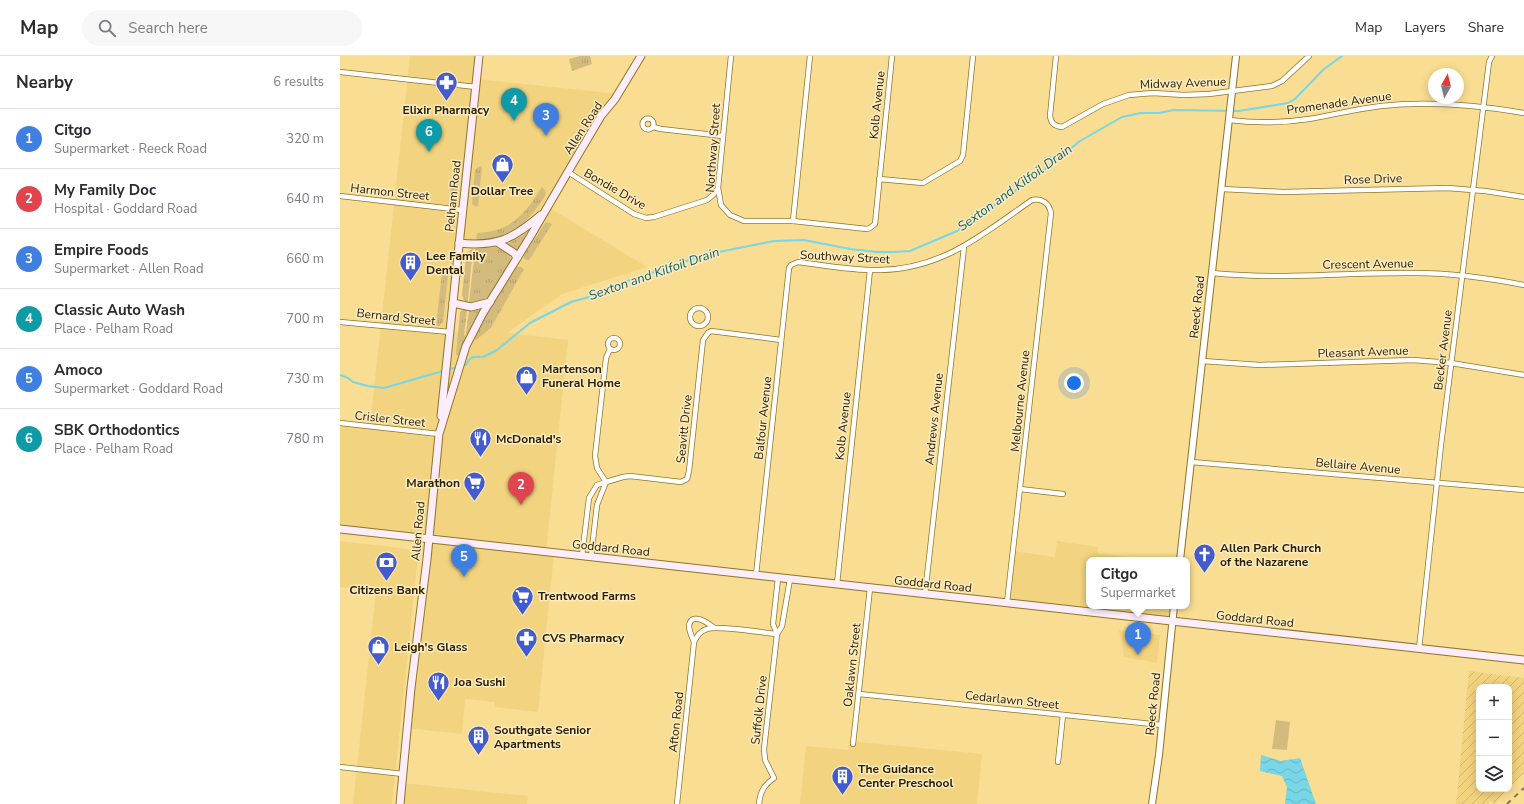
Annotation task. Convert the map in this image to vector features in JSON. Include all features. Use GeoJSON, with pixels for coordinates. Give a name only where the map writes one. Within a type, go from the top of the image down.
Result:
{"type":"FeatureCollection","features":[{"type":"Feature","properties":{"kind":"main road","name":"Pelham Road"},"geometry":{"type":"LineString","coordinates":[[439,434],[479,56]]}},
{"type":"Feature","properties":{"kind":"main road","name":"Allen Road"},"geometry":{"type":"LineString","coordinates":[[400,804],[411,688],[427,559],[439,434],[462,358],[472,331],[602,116],[615,99],[641,56]]}},
{"type":"Feature","properties":{"kind":"main road","name":"Allen Road"},"geometry":{"type":"LineString","coordinates":[[459,243],[476,245],[497,242],[524,229],[545,212]]}},
{"type":"Feature","properties":{"kind":"main road"},"geometry":{"type":"LineString","coordinates":[[497,242],[514,253],[517,258]]}},
{"type":"Feature","properties":{"kind":"main road"},"geometry":{"type":"LineString","coordinates":[[453,303],[471,307],[490,302]]}},
{"type":"Feature","properties":{"kind":"main road","name":"Goddard Road"},"geometry":{"type":"LineString","coordinates":[[340,529],[1524,660]]}},
{"type":"Feature","properties":{"kind":"street","name":"Northway Street"},"geometry":{"type":"LineString","coordinates":[[731,56],[718,188],[721,205],[730,214],[738,219],[750,222],[793,221],[867,229],[872,227]]}},
{"type":"Feature","properties":{"kind":"street"},"geometry":{"type":"LineString","coordinates":[[793,221],[810,56]]}},
{"type":"Feature","properties":{"kind":"street","name":"Kolb Avenue"},"geometry":{"type":"LineString","coordinates":[[872,227],[874,224],[892,56]]}},
{"type":"Feature","properties":{"kind":"street"},"geometry":{"type":"LineString","coordinates":[[879,179],[923,183],[960,161],[963,155],[973,56]]}},
{"type":"Feature","properties":{"kind":"street","name":"Midway Avenue"},"geometry":{"type":"LineString","coordinates":[[1056,56],[1050,116],[1052,123],[1057,127],[1066,126],[1103,104],[1129,95],[1153,93],[1198,95],[1272,86],[1285,78],[1309,56]]}},
{"type":"Feature","properties":{"kind":"street","name":"Reeck Road"},"geometry":{"type":"LineString","coordinates":[[1180,557],[1236,56]]}},
{"type":"Feature","properties":{"kind":"street","name":"Becker Avenue"},"geometry":{"type":"LineString","coordinates":[[1419,649],[1451,363],[1489,62],[1492,56]]}},
{"type":"Feature","properties":{"kind":"street"},"geometry":{"type":"LineString","coordinates":[[340,72],[476,87]]}},
{"type":"Feature","properties":{"kind":"street","name":"Promenade Avenue"},"geometry":{"type":"LineString","coordinates":[[1229,118],[1278,122],[1295,121],[1360,109],[1403,104],[1441,104],[1524,113]]}},
{"type":"Feature","properties":{"kind":"street"},"geometry":{"type":"LineString","coordinates":[[653,127],[723,136]]}},
{"type":"Feature","properties":{"kind":"street","name":"Bondie Drive"},"geometry":{"type":"LineString","coordinates":[[568,172],[634,214],[646,218],[654,217],[707,200],[718,188]]}},
{"type":"Feature","properties":{"kind":"street","name":"Rose Drive"},"geometry":{"type":"LineString","coordinates":[[1222,188],[1283,192],[1423,188],[1473,190],[1524,197]]}},
{"type":"Feature","properties":{"kind":"street","name":"Harmon Street"},"geometry":{"type":"LineString","coordinates":[[340,196],[462,210]]}},
{"type":"Feature","properties":{"kind":"street","name":"Southway Street"},"geometry":{"type":"LineString","coordinates":[[792,265],[798,262],[870,270],[893,270],[917,266],[941,258],[964,247],[1032,200],[1041,200],[1046,202]]}},
{"type":"Feature","properties":{"kind":"street","name":"Melbourne Avenue"},"geometry":{"type":"LineString","coordinates":[[1007,603],[1051,213],[1050,207],[1046,202]]}},
{"type":"Feature","properties":{"kind":"street","name":"Andrews Avenue"},"geometry":{"type":"LineString","coordinates":[[925,594],[964,247]]}},
{"type":"Feature","properties":{"kind":"street","name":"Balfour Avenue"},"geometry":{"type":"LineString","coordinates":[[756,575],[788,271],[792,265]]}},
{"type":"Feature","properties":{"kind":"street","name":"Kolb Avenue"},"geometry":{"type":"LineString","coordinates":[[837,584],[870,270]]}},
{"type":"Feature","properties":{"kind":"street","name":"Crescent Avenue"},"geometry":{"type":"LineString","coordinates":[[1212,273],[1267,276],[1414,273],[1463,275],[1524,285]]}},
{"type":"Feature","properties":{"kind":"street","name":"Bernard Street"},"geometry":{"type":"LineString","coordinates":[[340,322],[450,332]]}},
{"type":"Feature","properties":{"kind":"street"},"geometry":{"type":"LineString","coordinates":[[703,324],[708,333],[711,331],[781,340]]}},
{"type":"Feature","properties":{"kind":"street","name":"Seavitt Drive"},"geometry":{"type":"LineString","coordinates":[[606,482],[623,476],[678,482],[684,482],[687,479],[703,340],[708,333]]}},
{"type":"Feature","properties":{"kind":"street"},"geometry":{"type":"LineString","coordinates":[[606,482],[597,468],[596,456],[606,358],[610,349]]}},
{"type":"Feature","properties":{"kind":"street","name":"Pleasant Avenue"},"geometry":{"type":"LineString","coordinates":[[1202,361],[1260,365],[1413,360],[1451,363],[1524,376]]}},
{"type":"Feature","properties":{"kind":"street","name":"Crisler Street"},"geometry":{"type":"LineString","coordinates":[[340,423],[439,434]]}},
{"type":"Feature","properties":{"kind":"street","name":"Bellaire Avenue"},"geometry":{"type":"LineString","coordinates":[[1191,462],[1524,490]]}},
{"type":"Feature","properties":{"kind":"street"},"geometry":{"type":"LineString","coordinates":[[582,556],[589,498],[598,485],[606,482]]}},
{"type":"Feature","properties":{"kind":"street"},"geometry":{"type":"LineString","coordinates":[[591,557],[597,505],[606,482]]}},
{"type":"Feature","properties":{"kind":"street"},"geometry":{"type":"LineString","coordinates":[[1020,489],[1064,494]]}},
{"type":"Feature","properties":{"kind":"street","name":"Suffolk Drive"},"geometry":{"type":"LineString","coordinates":[[777,634],[773,624],[778,578]]}},
{"type":"Feature","properties":{"kind":"street","name":"Suffolk Drive"},"geometry":{"type":"LineString","coordinates":[[759,804],[761,791],[774,778],[765,760],[764,749],[777,634],[782,626],[790,579]]}},
{"type":"Feature","properties":{"kind":"street","name":"Oaklawn Street"},"geometry":{"type":"LineString","coordinates":[[853,744],[870,588]]}},
{"type":"Feature","properties":{"kind":"street","name":"Reeck Road"},"geometry":{"type":"LineString","coordinates":[[1152,804],[1174,609]]}},
{"type":"Feature","properties":{"kind":"street","name":"Afton Road"},"geometry":{"type":"LineString","coordinates":[[677,804],[694,642],[689,627],[691,622],[695,619],[706,621],[713,628]]}},
{"type":"Feature","properties":{"kind":"street"},"geometry":{"type":"LineString","coordinates":[[713,628],[777,634]]}},
{"type":"Feature","properties":{"kind":"street","name":"Afton Road"},"geometry":{"type":"LineString","coordinates":[[694,642],[701,631],[713,628]]}},
{"type":"Feature","properties":{"kind":"street","name":"Cedarlawn Street"},"geometry":{"type":"LineString","coordinates":[[859,694],[1162,725]]}},
{"type":"Feature","properties":{"kind":"street"},"geometry":{"type":"LineString","coordinates":[[1058,762],[1062,715]]}},
{"type":"Feature","properties":{"kind":"street"},"geometry":{"type":"LineString","coordinates":[[340,767],[403,774]]}},
{"type":"Feature","properties":{"kind":"shaded area"},"geometry":{"type":"Polygon","coordinates":[[[410,56],[479,56],[477,79],[618,94],[548,207],[647,267],[562,294],[507,333],[568,340],[546,552],[554,553],[538,712],[495,707],[495,702],[465,699],[462,734],[407,728],[428,539],[340,529],[340,423],[370,426],[410,56]],[[544,213],[510,237],[459,243],[450,332],[473,331],[544,213]]]}},
{"type":"Feature","properties":{"kind":"shaded area"},"geometry":{"type":"Polygon","coordinates":[[[340,541],[407,549],[418,557],[392,804],[353,804],[376,591],[340,587],[340,541]]]}},
{"type":"Feature","properties":{"kind":"shaded area"},"geometry":{"type":"Polygon","coordinates":[[[1057,541],[1098,547],[1098,553],[1129,557],[1086,557],[1086,609],[1174,609],[1173,621],[1007,603],[1013,551],[1055,557],[1057,541]]]}},
{"type":"Feature","properties":{"kind":"shaded area"},"geometry":{"type":"Polygon","coordinates":[[[1119,630],[1160,635],[1157,663],[1124,657],[1119,630]]]}},
{"type":"Feature","properties":{"kind":"shaded area"},"geometry":{"type":"Polygon","coordinates":[[[1469,671],[1524,678],[1524,773],[1512,785],[1512,684],[1476,684],[1476,792],[1505,792],[1495,804],[1491,801],[1488,804],[1456,804],[1469,671]]]}},
{"type":"Feature","properties":{"kind":"shaded area"},"geometry":{"type":"Polygon","coordinates":[[[849,741],[982,754],[977,804],[800,804],[806,746],[848,750],[849,741]]]}},
{"type":"Feature","properties":{"kind":"shaded area"},"geometry":{"type":"Polygon","coordinates":[[[402,783],[528,796],[527,804],[400,804],[402,783]]]}},
{"type":"Feature","properties":{"kind":"green space"},"geometry":{"type":"Polygon","coordinates":[[[580,56],[590,56],[592,64],[572,71],[569,59],[580,56]]]}},
{"type":"Feature","properties":{"kind":"green space"},"geometry":{"type":"Polygon","coordinates":[[[482,166],[478,207],[473,205],[472,202],[475,170],[482,166]]]}},
{"type":"Feature","properties":{"kind":"green space"},"geometry":{"type":"Polygon","coordinates":[[[452,174],[458,179],[455,199],[450,203],[452,174]]]}},
{"type":"Feature","properties":{"kind":"green space"},"geometry":{"type":"Polygon","coordinates":[[[542,187],[546,194],[526,221],[518,228],[499,238],[476,240],[477,233],[499,229],[516,220],[529,206],[542,187]]]}},
{"type":"Feature","properties":{"kind":"green space"},"geometry":{"type":"Polygon","coordinates":[[[546,222],[552,224],[529,260],[526,260],[524,255],[546,222]]]}},
{"type":"Feature","properties":{"kind":"green space"},"geometry":{"type":"Polygon","coordinates":[[[528,232],[529,233],[517,251],[507,244],[528,232]]]}},
{"type":"Feature","properties":{"kind":"green space"},"geometry":{"type":"Polygon","coordinates":[[[496,247],[509,254],[512,261],[488,297],[481,301],[469,303],[475,249],[496,247]]]}},
{"type":"Feature","properties":{"kind":"green space"},"geometry":{"type":"Polygon","coordinates":[[[473,248],[467,302],[464,300],[462,295],[466,257],[468,252],[473,248]]]}},
{"type":"Feature","properties":{"kind":"green space"},"geometry":{"type":"Polygon","coordinates":[[[517,267],[524,269],[491,328],[476,340],[474,338],[483,320],[517,267]]]}},
{"type":"Feature","properties":{"kind":"green space"},"geometry":{"type":"Polygon","coordinates":[[[442,272],[446,273],[448,276],[443,322],[439,326],[436,326],[442,272]]]}},
{"type":"Feature","properties":{"kind":"green space"},"geometry":{"type":"Polygon","coordinates":[[[464,309],[467,310],[464,335],[466,336],[458,356],[456,354],[460,312],[464,309]]]}},
{"type":"Feature","properties":{"kind":"green space"},"geometry":{"type":"Polygon","coordinates":[[[480,309],[480,311],[467,335],[469,310],[480,309]]]}},
{"type":"Feature","properties":{"kind":"green space"},"geometry":{"type":"Polygon","coordinates":[[[1276,720],[1290,722],[1287,750],[1272,749],[1276,720]]]}},
{"type":"Feature","properties":{"kind":"water"},"geometry":{"type":"Polygon","coordinates":[[[1261,755],[1281,761],[1300,758],[1316,804],[1285,804],[1287,787],[1282,776],[1260,771],[1261,755]]]}},
{"type":"Feature","properties":{"kind":"waterway","name":"Sexton and Kilfoil Drain"},"geometry":{"type":"LineString","coordinates":[[463,365],[466,365],[473,357],[483,357],[497,350],[530,323],[571,302],[589,297],[610,287],[704,255],[774,241],[804,240],[850,249],[877,252],[910,251],[957,231],[1034,178],[1080,141],[1122,117],[1141,113],[1159,113],[1174,110],[1239,111],[1288,103],[1295,99],[1324,69],[1342,56]]}},
{"type":"Feature","properties":{"kind":"waterway"},"geometry":{"type":"LineString","coordinates":[[1045,158],[1061,156]]}},
{"type":"Feature","properties":{"kind":"waterway","name":"Sexton and Kilfoil Drain"},"geometry":{"type":"LineString","coordinates":[[447,370],[457,367]]}},
{"type":"Feature","properties":{"kind":"waterway","name":"Sexton and Kilfoil Drain"},"geometry":{"type":"LineString","coordinates":[[340,375],[353,382],[384,388],[443,371]]}},
{"type":"Feature","properties":{"kind":"railway"},"geometry":{"type":"LineString","coordinates":[[1507,804],[1524,788]]}},
{"type":"Feature","properties":{"kind":"place","name":"Elixir Pharmacy"},"geometry":{"type":"Point","coordinates":[446,102]}},
{"type":"Feature","properties":{"kind":"place","name":"Classic Auto Wash"},"geometry":{"type":"Point","coordinates":[514,121]}},
{"type":"Feature","properties":{"kind":"place","name":"Empire Foods"},"geometry":{"type":"Point","coordinates":[546,136]}},
{"type":"Feature","properties":{"kind":"place","name":"SBK Orthodontics"},"geometry":{"type":"Point","coordinates":[429,152]}},
{"type":"Feature","properties":{"kind":"place","name":"Dollar Tree"},"geometry":{"type":"Point","coordinates":[502,184]}},
{"type":"Feature","properties":{"kind":"place","name":"Lee Family Dental"},"geometry":{"type":"Point","coordinates":[410,282]}},
{"type":"Feature","properties":{"kind":"place","name":"Martenson Funeral Home"},"geometry":{"type":"Point","coordinates":[527,396]}},
{"type":"Feature","properties":{"kind":"place","name":"McDonald's"},"geometry":{"type":"Point","coordinates":[480,458]}},
{"type":"Feature","properties":{"kind":"place","name":"Marathon"},"geometry":{"type":"Point","coordinates":[475,502]}},
{"type":"Feature","properties":{"kind":"place","name":"My Family Doc"},"geometry":{"type":"Point","coordinates":[521,505]}},
{"type":"Feature","properties":{"kind":"place","name":"Allen Park Church of the Nazarene"},"geometry":{"type":"Point","coordinates":[1204,574]}},
{"type":"Feature","properties":{"kind":"place","name":"Amoco"},"geometry":{"type":"Point","coordinates":[464,577]}},
{"type":"Feature","properties":{"kind":"place","name":"Citizens Bank"},"geometry":{"type":"Point","coordinates":[387,582]}},
{"type":"Feature","properties":{"kind":"place","name":"Trentwood Farms"},"geometry":{"type":"Point","coordinates":[522,616]}},
{"type":"Feature","properties":{"kind":"place","name":"Citgo"},"geometry":{"type":"Point","coordinates":[1138,655]}},
{"type":"Feature","properties":{"kind":"place","name":"CVS Pharmacy"},"geometry":{"type":"Point","coordinates":[526,658]}},
{"type":"Feature","properties":{"kind":"place","name":"Leigh's Glass"},"geometry":{"type":"Point","coordinates":[379,666]}},
{"type":"Feature","properties":{"kind":"place","name":"Joa Sushi"},"geometry":{"type":"Point","coordinates":[438,702]}},
{"type":"Feature","properties":{"kind":"place","name":"Southgate Senior Apartments"},"geometry":{"type":"Point","coordinates":[478,756]}},
{"type":"Feature","properties":{"kind":"place","name":"The Guidance Center Preschool"},"geometry":{"type":"Point","coordinates":[842,796]}}]}
